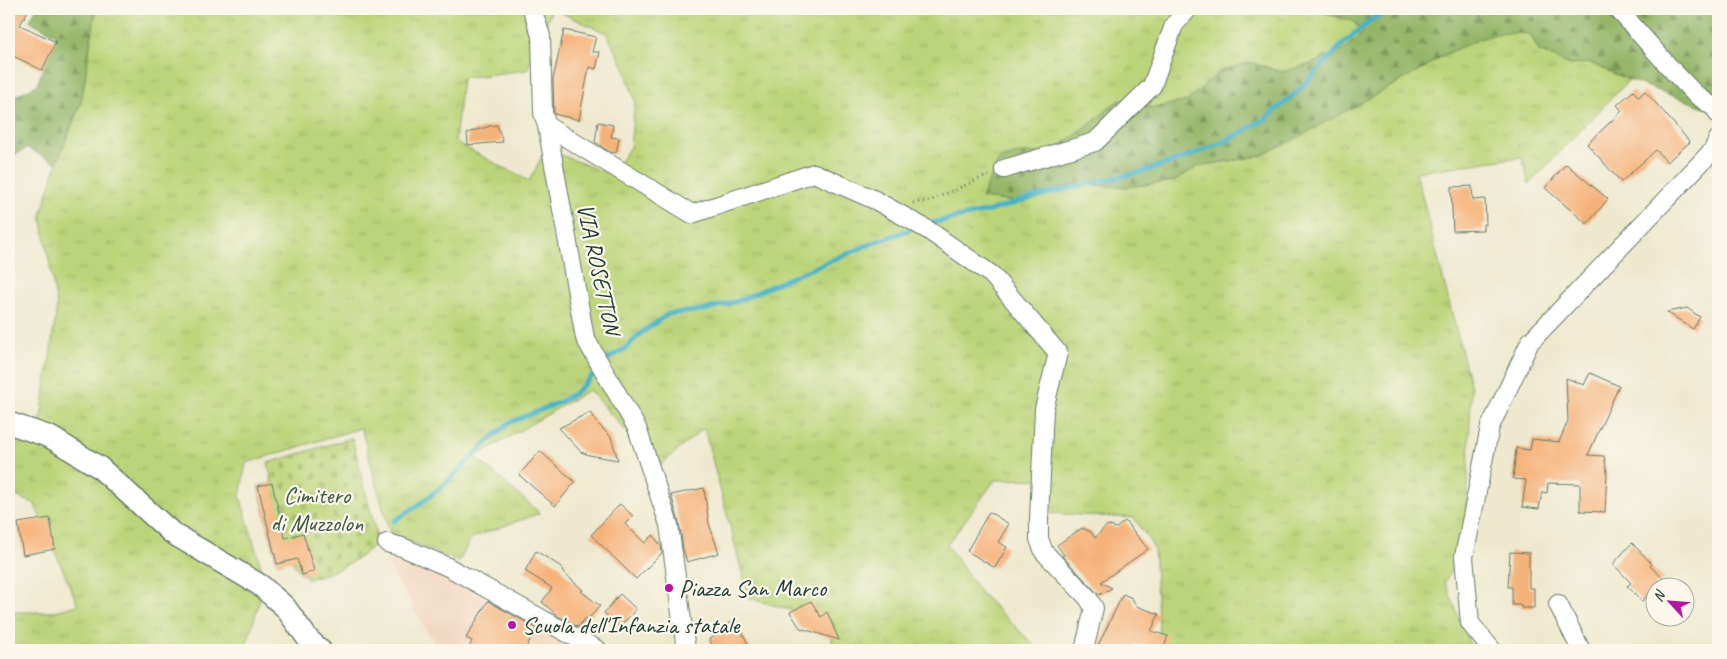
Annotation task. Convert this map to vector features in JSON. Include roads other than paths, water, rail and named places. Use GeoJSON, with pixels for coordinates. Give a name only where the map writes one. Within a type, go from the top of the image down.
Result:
{"type":"FeatureCollection","features":[{"type":"Feature","properties":{"kind":"street","name":"VIA ROSETTON"},"geometry":{"type":"LineString","coordinates":[[532,9],[541,36],[543,113],[547,126],[585,338],[636,428],[668,525],[686,650]]}},
{"type":"Feature","properties":{"kind":"street"},"geometry":{"type":"LineString","coordinates":[[1004,169],[1095,142],[1152,86],[1174,25],[1188,9]]}},
{"type":"Feature","properties":{"kind":"street"},"geometry":{"type":"LineString","coordinates":[[1618,9],[1672,70],[1695,94],[1716,109],[1718,114]]}},
{"type":"Feature","properties":{"kind":"street"},"geometry":{"type":"LineString","coordinates":[[547,126],[692,214],[814,173],[909,219],[928,230],[992,275],[1058,353],[1044,409],[1039,519],[1040,539],[1044,552],[1088,598],[1094,608],[1084,650]]}},
{"type":"Feature","properties":{"kind":"street"},"geometry":{"type":"LineString","coordinates":[[1492,650],[1470,623],[1464,558],[1490,427],[1530,342],[1713,150],[1718,139]]}},
{"type":"Feature","properties":{"kind":"street"},"geometry":{"type":"LineString","coordinates":[[9,423],[50,438],[99,467],[172,533],[260,585],[285,607],[308,639],[320,650]]}},
{"type":"Feature","properties":{"kind":"street"},"geometry":{"type":"LineString","coordinates":[[387,543],[402,547],[448,567],[598,650]]}},
{"type":"Feature","properties":{"kind":"street"},"geometry":{"type":"LineString","coordinates":[[1558,604],[1581,650]]}},
{"type":"Feature","properties":{"kind":"waterway"},"geometry":{"type":"LineString","coordinates":[[927,224],[989,211],[1046,194],[1141,172],[1190,156],[1226,141],[1265,119],[1295,94],[1343,44],[1375,17],[1402,9]]}},
{"type":"Feature","properties":{"kind":"waterway"},"geometry":{"type":"LineString","coordinates":[[1707,9],[1718,12]]}},
{"type":"Feature","properties":{"kind":"waterway"},"geometry":{"type":"LineString","coordinates":[[608,359],[626,348],[641,333],[668,314],[704,310],[738,301],[873,243],[914,228]]}},
{"type":"Feature","properties":{"kind":"waterway"},"geometry":{"type":"LineString","coordinates":[[394,521],[444,485],[509,423],[560,402],[575,393],[596,372]]}},
{"type":"Feature","properties":{"kind":"place","name":"Piazza San Marco"},"geometry":{"type":"Point","coordinates":[669,588]}},
{"type":"Feature","properties":{"kind":"place","name":"Scuola dell'Infanzia statale"},"geometry":{"type":"Point","coordinates":[512,625]}},
{"type":"Feature","properties":{"kind":"park label","name":"Cimitero di Muzzolon"},"geometry":{"type":"Point","coordinates":[317,509]}}]}
